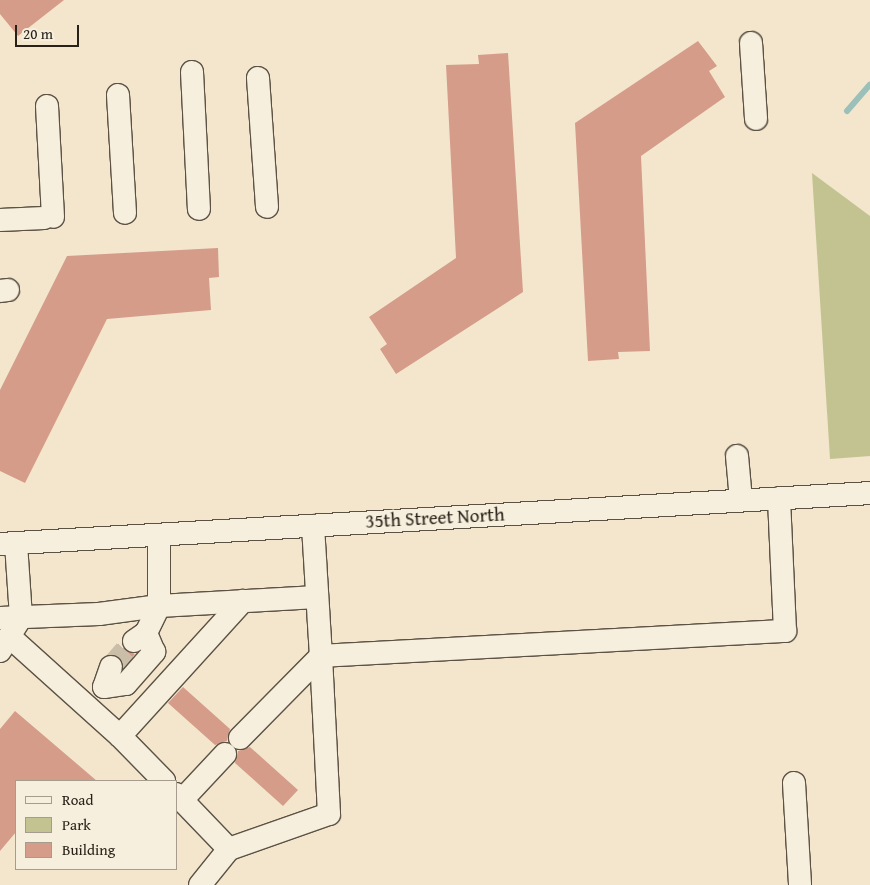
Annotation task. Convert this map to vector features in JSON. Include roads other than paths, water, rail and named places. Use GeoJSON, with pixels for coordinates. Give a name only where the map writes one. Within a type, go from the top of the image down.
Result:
{"type":"FeatureCollection","features":[{"type":"Feature","properties":{"kind":"street"},"geometry":{"type":"LineString","coordinates":[[752,43],[756,119]]}},
{"type":"Feature","properties":{"kind":"street"},"geometry":{"type":"LineString","coordinates":[[192,72],[200,209]]}},
{"type":"Feature","properties":{"kind":"street"},"geometry":{"type":"LineString","coordinates":[[258,78],[267,207]]}},
{"type":"Feature","properties":{"kind":"street"},"geometry":{"type":"LineString","coordinates":[[118,95],[125,213]]}},
{"type":"Feature","properties":{"kind":"street"},"geometry":{"type":"LineString","coordinates":[[0,220],[49,217],[47,106]]}},
{"type":"Feature","properties":{"kind":"street"},"geometry":{"type":"LineString","coordinates":[[737,456],[741,500]]}},
{"type":"Feature","properties":{"kind":"street","name":"35th Street North"},"geometry":{"type":"LineString","coordinates":[[8,543],[870,493]]}},
{"type":"Feature","properties":{"kind":"street"},"geometry":{"type":"LineString","coordinates":[[240,738],[321,656],[785,631],[779,498]]}},
{"type":"Feature","properties":{"kind":"street"},"geometry":{"type":"LineString","coordinates":[[200,885],[229,849],[328,814],[313,526]]}},
{"type":"Feature","properties":{"kind":"street"},"geometry":{"type":"LineString","coordinates":[[87,706],[108,677],[126,684],[154,652],[140,637],[158,606],[159,535]]}},
{"type":"Feature","properties":{"kind":"street"},"geometry":{"type":"LineString","coordinates":[[8,543],[11,617],[5,645],[87,706],[120,736],[163,780]]}},
{"type":"Feature","properties":{"kind":"street"},"geometry":{"type":"LineString","coordinates":[[11,617],[99,614],[158,606],[317,597]]}},
{"type":"Feature","properties":{"kind":"street"},"geometry":{"type":"LineString","coordinates":[[120,736],[244,601]]}},
{"type":"Feature","properties":{"kind":"street"},"geometry":{"type":"LineString","coordinates":[[225,754],[179,797],[229,849]]}},
{"type":"Feature","properties":{"kind":"street"},"geometry":{"type":"LineString","coordinates":[[794,783],[800,885]]}},
{"type":"Feature","properties":{"kind":"waterway"},"geometry":{"type":"LineString","coordinates":[[847,111],[870,85]]}},
{"type":"Feature","properties":{"kind":"tunnel"},"geometry":{"type":"LineString","coordinates":[[111,667],[134,641]]}}]}
